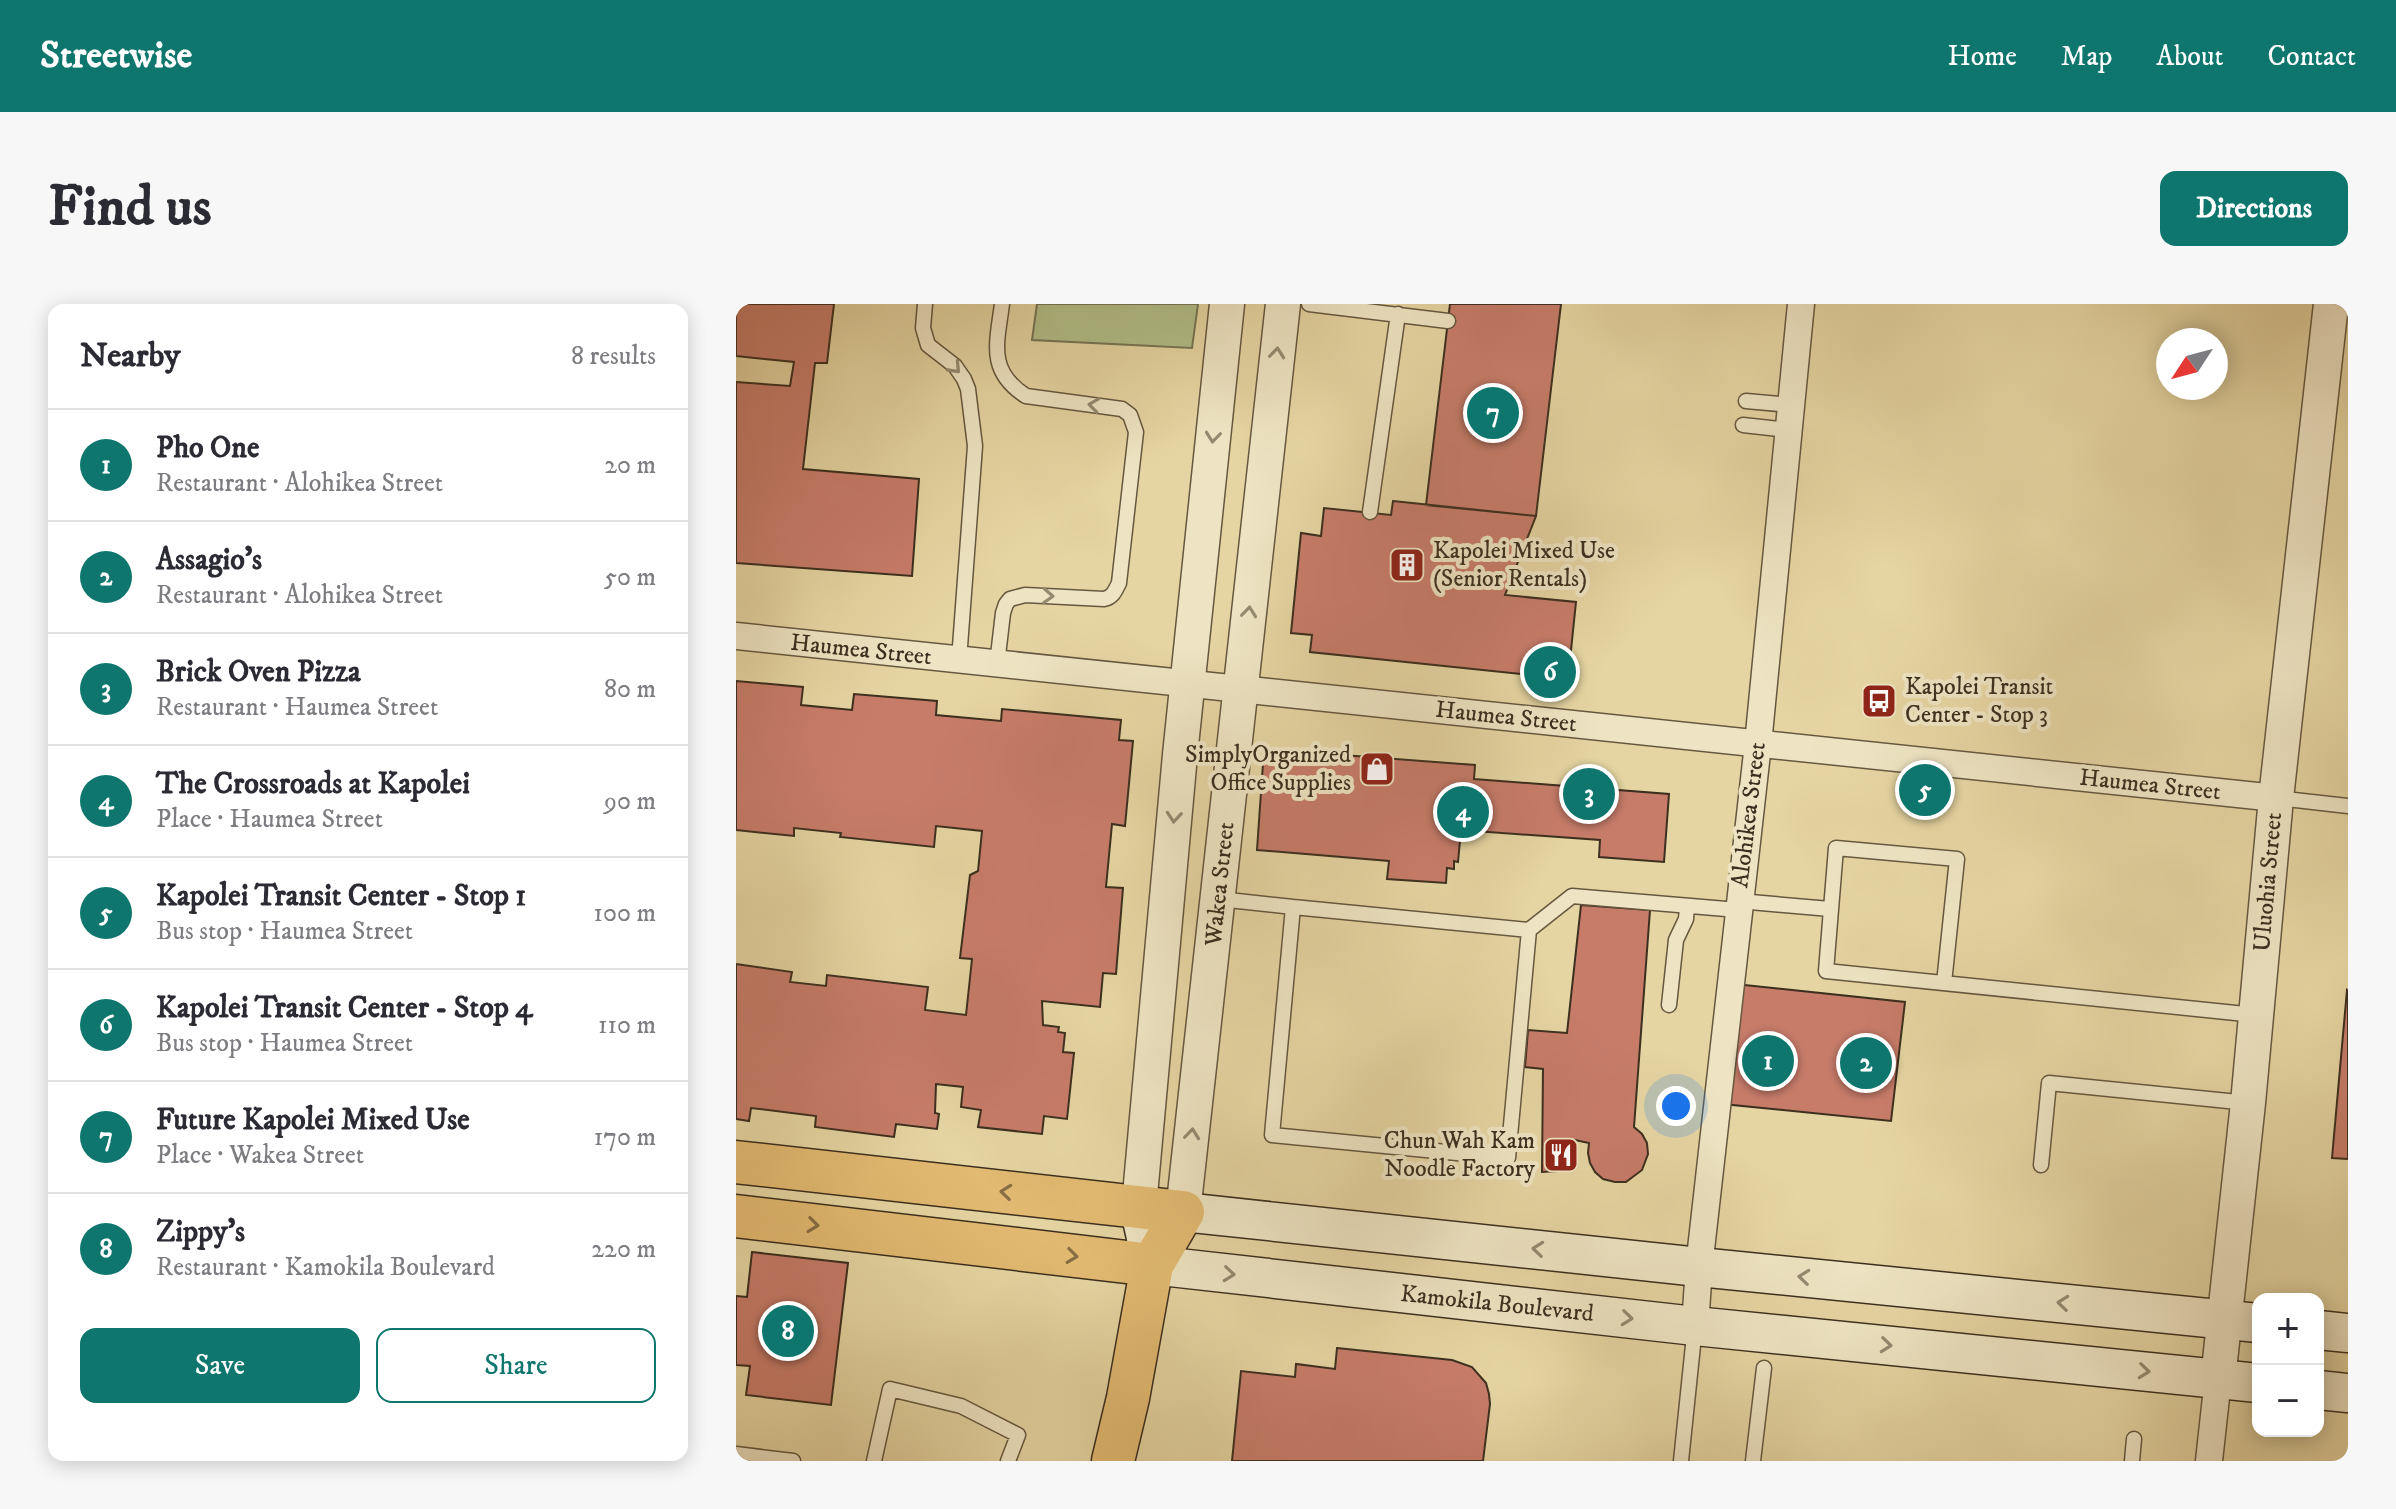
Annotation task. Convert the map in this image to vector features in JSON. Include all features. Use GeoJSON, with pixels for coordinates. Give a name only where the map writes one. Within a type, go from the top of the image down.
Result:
{"type":"FeatureCollection","features":[{"type":"Feature","properties":{"kind":"main road"},"geometry":{"type":"LineString","coordinates":[[736,1162],[1699,1267],[2241,1321]]}},
{"type":"Feature","properties":{"kind":"main road","name":"Wakea Street"},"geometry":{"type":"LineString","coordinates":[[1139,1206],[1152,1265]]}},
{"type":"Feature","properties":{"kind":"main road","name":"Wakea Street"},"geometry":{"type":"LineString","coordinates":[[1113,1461],[1128,1398],[1152,1265],[1183,1212]]}},
{"type":"Feature","properties":{"kind":"main road","name":"Kamokila Boulevard"},"geometry":{"type":"LineString","coordinates":[[736,1216],[1695,1326],[2252,1382]]}},
{"type":"Feature","properties":{"kind":"main road"},"geometry":{"type":"LineString","coordinates":[[2324,1331],[2348,1333]]}},
{"type":"Feature","properties":{"kind":"main road"},"geometry":{"type":"LineString","coordinates":[[2324,1391],[2348,1393]]}},
{"type":"Feature","properties":{"kind":"street","name":"Wakea Street"},"geometry":{"type":"LineString","coordinates":[[1139,1206],[1187,684],[1227,304]]}},
{"type":"Feature","properties":{"kind":"street","name":"Wakea Street"},"geometry":{"type":"LineString","coordinates":[[1183,1212],[1283,304]]}},
{"type":"Feature","properties":{"kind":"street","name":"Alohikea Street"},"geometry":{"type":"LineString","coordinates":[[1695,1326],[1758,744],[1801,304]]}},
{"type":"Feature","properties":{"kind":"street","name":"Uluohia Street"},"geometry":{"type":"LineString","coordinates":[[2209,1461],[2218,1379],[2241,1321],[2248,1103],[2276,798],[2331,304]]}},
{"type":"Feature","properties":{"kind":"street","name":"Haumea Street"},"geometry":{"type":"LineString","coordinates":[[736,636],[2276,798]]}},
{"type":"Feature","properties":{"kind":"lane"},"geometry":{"type":"LineString","coordinates":[[925,304],[923,328],[928,345],[955,366],[968,389],[975,446],[959,660]]}},
{"type":"Feature","properties":{"kind":"lane"},"geometry":{"type":"LineString","coordinates":[[997,664],[1003,613],[1010,599],[1025,595],[1104,599],[1115,591],[1119,583],[1136,432],[1130,415],[1122,409],[1026,396],[1014,389],[996,359],[1002,304]]}},
{"type":"Feature","properties":{"kind":"lane"},"geometry":{"type":"LineString","coordinates":[[1309,304],[1448,321]]}},
{"type":"Feature","properties":{"kind":"lane"},"geometry":{"type":"LineString","coordinates":[[1370,512],[1398,314]]}},
{"type":"Feature","properties":{"kind":"lane"},"geometry":{"type":"LineString","coordinates":[[1746,401],[1789,417]]}},
{"type":"Feature","properties":{"kind":"lane"},"geometry":{"type":"LineString","coordinates":[[1743,425],[1789,417]]}},
{"type":"Feature","properties":{"kind":"lane"},"geometry":{"type":"LineString","coordinates":[[2276,798],[2348,806]]}},
{"type":"Feature","properties":{"kind":"lane"},"geometry":{"type":"LineString","coordinates":[[1944,983],[1957,859],[1836,848],[1826,971],[2256,1015]]}},
{"type":"Feature","properties":{"kind":"lane"},"geometry":{"type":"LineString","coordinates":[[1219,899],[1529,930],[1572,896],[1687,906],[1830,909]]}},
{"type":"Feature","properties":{"kind":"lane"},"geometry":{"type":"LineString","coordinates":[[1669,1005],[1676,940],[1686,919],[1687,906]]}},
{"type":"Feature","properties":{"kind":"lane"},"geometry":{"type":"LineString","coordinates":[[1293,907],[1272,1135],[1508,1158],[1529,930]]}},
{"type":"Feature","properties":{"kind":"lane"},"geometry":{"type":"LineString","coordinates":[[2041,1165],[2049,1083],[2248,1103]]}},
{"type":"Feature","properties":{"kind":"lane"},"geometry":{"type":"LineString","coordinates":[[1681,1461],[1695,1326]]}},
{"type":"Feature","properties":{"kind":"lane"},"geometry":{"type":"LineString","coordinates":[[1753,1461],[1764,1368]]}},
{"type":"Feature","properties":{"kind":"lane"},"geometry":{"type":"LineString","coordinates":[[874,1461],[890,1389],[961,1406],[1018,1435],[1008,1461]]}},
{"type":"Feature","properties":{"kind":"lane"},"geometry":{"type":"LineString","coordinates":[[2132,1461],[2134,1439]]}},
{"type":"Feature","properties":{"kind":"lane"},"geometry":{"type":"LineString","coordinates":[[736,1454],[793,1461]]}},
{"type":"Feature","properties":{"kind":"green space"},"geometry":{"type":"Polygon","coordinates":[[[1037,304],[1198,304],[1192,348],[1032,340],[1037,304]]]}},
{"type":"Feature","properties":{"kind":"building"},"geometry":{"type":"Polygon","coordinates":[[[736,304],[834,304],[827,363],[815,363],[803,469],[919,479],[912,576],[736,563],[736,382],[790,386],[794,362],[736,356],[736,304]]]}},
{"type":"Feature","properties":{"kind":"building"},"geometry":{"type":"Polygon","coordinates":[[[1450,304],[1561,304],[1536,516],[1426,505],[1450,304]]]}},
{"type":"Feature","properties":{"kind":"building","name":"Kapolei Mixed Use (Senior Rentals)"},"geometry":{"type":"Polygon","coordinates":[[[1393,501],[1536,516],[1505,595],[1576,602],[1568,679],[1310,652],[1312,635],[1291,633],[1301,533],[1321,536],[1324,508],[1391,515],[1393,501]]]}},
{"type":"Feature","properties":{"kind":"building"},"geometry":{"type":"Polygon","coordinates":[[[736,681],[803,687],[801,705],[852,710],[854,694],[937,701],[936,715],[1001,721],[1002,709],[1121,720],[1119,740],[1133,741],[1125,826],[1112,824],[1106,887],[1123,888],[1116,974],[1103,973],[1100,1007],[1042,1001],[1043,1025],[1059,1027],[1058,1032],[1065,1033],[1063,1052],[1074,1053],[1067,1119],[1044,1116],[1042,1134],[978,1127],[981,1110],[961,1107],[963,1087],[936,1084],[937,1129],[896,1124],[894,1137],[815,1127],[816,1116],[751,1108],[749,1121],[736,1119],[736,964],[792,972],[790,982],[826,986],[827,975],[928,987],[925,1010],[966,1015],[972,959],[960,958],[970,875],[978,871],[982,831],[936,826],[934,847],[840,837],[841,833],[794,828],[794,836],[736,830],[736,681]]]}},
{"type":"Feature","properties":{"kind":"building"},"geometry":{"type":"Polygon","coordinates":[[[1264,749],[1475,765],[1474,779],[1669,794],[1664,862],[1599,857],[1600,840],[1461,830],[1458,862],[1454,861],[1454,869],[1447,868],[1446,883],[1387,879],[1389,861],[1257,850],[1264,749]]]}},
{"type":"Feature","properties":{"kind":"building"},"geometry":{"type":"Polygon","coordinates":[[[1581,905],[1650,910],[1634,1127],[1647,1143],[1648,1154],[1642,1170],[1626,1182],[1603,1179],[1590,1163],[1589,1143],[1575,1140],[1574,1170],[1542,1172],[1543,1069],[1525,1067],[1528,1030],[1567,1033],[1581,905]]]}},
{"type":"Feature","properties":{"kind":"building"},"geometry":{"type":"Polygon","coordinates":[[[1735,984],[1905,1002],[1891,1121],[1723,1104],[1735,984]]]}},
{"type":"Feature","properties":{"kind":"building"},"geometry":{"type":"Polygon","coordinates":[[[2348,991],[2348,1159],[2332,1158],[2348,991]]]}},
{"type":"Feature","properties":{"kind":"building"},"geometry":{"type":"Polygon","coordinates":[[[752,1252],[848,1263],[831,1405],[746,1395],[750,1366],[736,1365],[736,1296],[747,1297],[752,1252]]]}},
{"type":"Feature","properties":{"kind":"building"},"geometry":{"type":"Polygon","coordinates":[[[1337,1348],[1452,1360],[1472,1367],[1486,1383],[1489,1394],[1483,1461],[1232,1461],[1241,1371],[1295,1377],[1296,1364],[1335,1369],[1337,1348]]]}},
{"type":"Feature","properties":{"kind":"place","name":"Future Kapolei Mixed Use"},"geometry":{"type":"Point","coordinates":[1493,413]}},
{"type":"Feature","properties":{"kind":"place","name":"Kapolei Mixed Use (Senior Rentals)"},"geometry":{"type":"Point","coordinates":[1407,565]}},
{"type":"Feature","properties":{"kind":"place","name":"Kapolei Transit Center - Stop 4"},"geometry":{"type":"Point","coordinates":[1550,672]}},
{"type":"Feature","properties":{"kind":"place","name":"Kapolei Transit Center - Stop 3"},"geometry":{"type":"Point","coordinates":[1879,701]}},
{"type":"Feature","properties":{"kind":"place","name":"SimplyOrganized Office Supplies"},"geometry":{"type":"Point","coordinates":[1377,769]}},
{"type":"Feature","properties":{"kind":"place","name":"Kapolei Transit Center - Stop 1"},"geometry":{"type":"Point","coordinates":[1925,790]}},
{"type":"Feature","properties":{"kind":"place","name":"Brick Oven Pizza"},"geometry":{"type":"Point","coordinates":[1589,794]}},
{"type":"Feature","properties":{"kind":"place","name":"The Crossroads at Kapolei"},"geometry":{"type":"Point","coordinates":[1463,812]}},
{"type":"Feature","properties":{"kind":"place","name":"Pho One"},"geometry":{"type":"Point","coordinates":[1768,1061]}},
{"type":"Feature","properties":{"kind":"place","name":"Assagio's"},"geometry":{"type":"Point","coordinates":[1866,1063]}},
{"type":"Feature","properties":{"kind":"place","name":"Chun Wah Kam Noodle Factory"},"geometry":{"type":"Point","coordinates":[1561,1155]}},
{"type":"Feature","properties":{"kind":"place","name":"Zippy's"},"geometry":{"type":"Point","coordinates":[788,1331]}}]}
